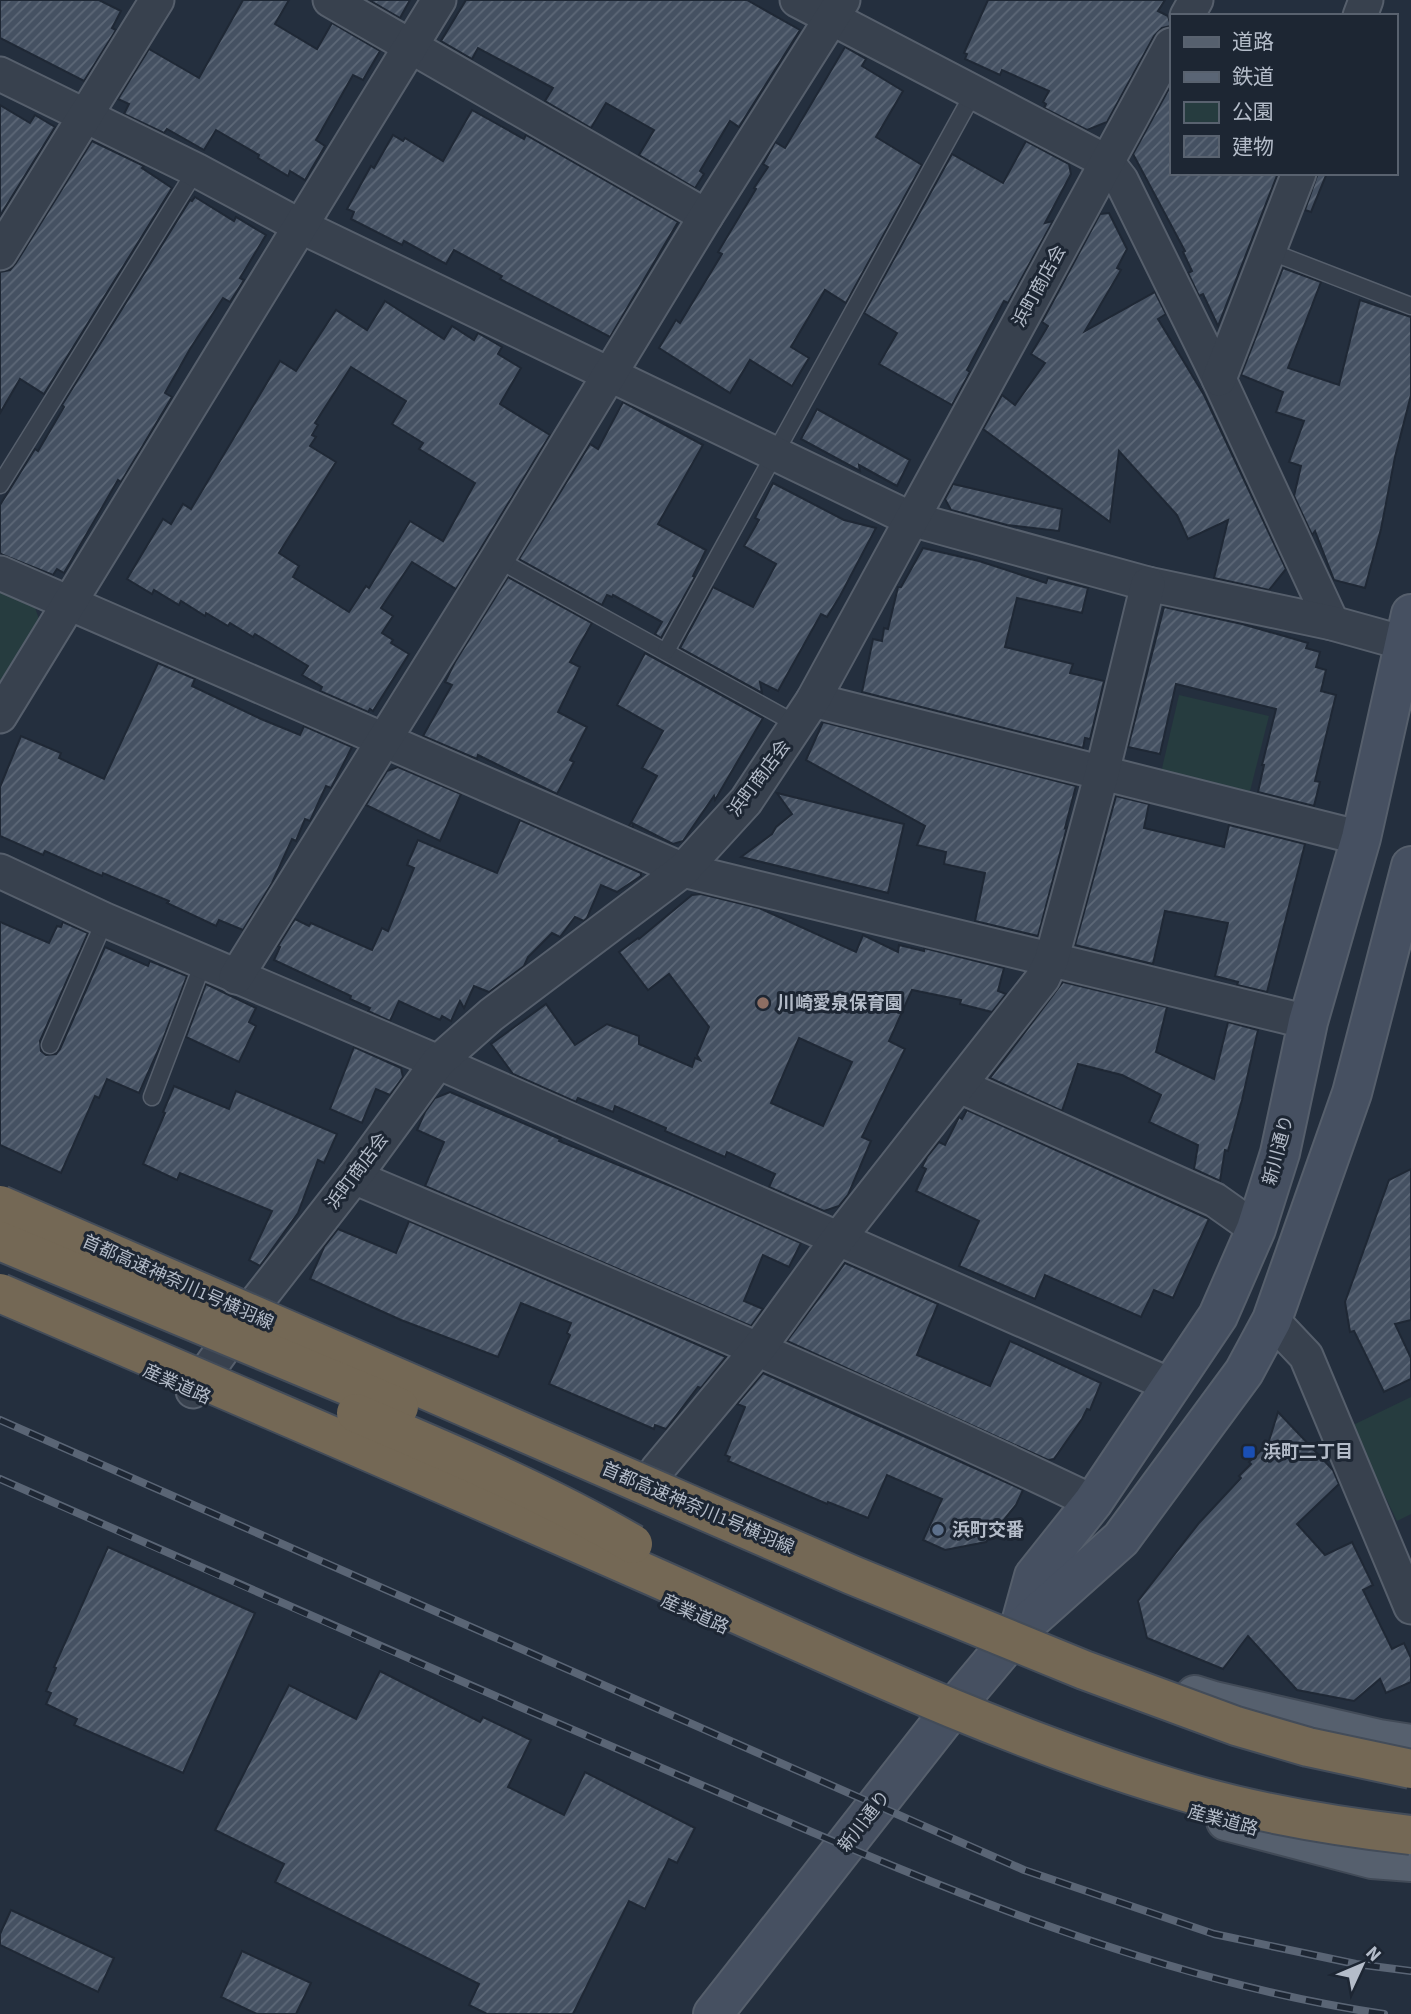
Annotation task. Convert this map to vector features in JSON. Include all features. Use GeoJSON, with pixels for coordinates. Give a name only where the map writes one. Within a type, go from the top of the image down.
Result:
{"type":"FeatureCollection","features":[{"type":"Feature","properties":{"kind":"highway","name":"首都高速神奈川1号横羽線"},"geometry":{"type":"LineString","coordinates":[[0,1205],[852,1575],[1175,1706],[1308,1747],[1411,1769]]}},
{"type":"Feature","properties":{"kind":"highway"},"geometry":{"type":"LineString","coordinates":[[0,1241],[674,1522],[713,1537],[852,1575]]}},
{"type":"Feature","properties":{"kind":"highway"},"geometry":{"type":"LineString","coordinates":[[0,1260],[491,1471],[585,1516],[792,1638]]}},
{"type":"Feature","properties":{"kind":"highway"},"geometry":{"type":"LineString","coordinates":[[0,1293],[463,1492],[792,1638],[985,1720],[1088,1760],[1174,1789],[1264,1811],[1411,1835]]}},
{"type":"Feature","properties":{"kind":"main road","name":"新川通り"},"geometry":{"type":"LineString","coordinates":[[1019,1630],[1034,1576],[1093,1502],[1218,1316],[1256,1229],[1280,1153],[1308,1022],[1361,838],[1409,634]]}},
{"type":"Feature","properties":{"kind":"main road","name":"新川通り"},"geometry":{"type":"LineString","coordinates":[[713,2014],[941,1723],[1019,1630],[1121,1539],[1244,1372],[1272,1320],[1352,1093],[1404,917],[1411,866]]}},
{"type":"Feature","properties":{"kind":"main road"},"geometry":{"type":"LineString","coordinates":[[0,1190],[657,1470],[1019,1630],[1214,1702],[1379,1740],[1411,1744]]}},
{"type":"Feature","properties":{"kind":"main road","name":"産業道路"},"geometry":{"type":"LineString","coordinates":[[0,1306],[941,1723],[1170,1806],[1372,1859],[1411,1862]]}},
{"type":"Feature","properties":{"kind":"street"},"geometry":{"type":"LineString","coordinates":[[0,253],[157,0]]}},
{"type":"Feature","properties":{"kind":"street"},"geometry":{"type":"LineString","coordinates":[[330,0],[706,216]]}},
{"type":"Feature","properties":{"kind":"street"},"geometry":{"type":"LineString","coordinates":[[0,716],[439,0]]}},
{"type":"Feature","properties":{"kind":"street"},"geometry":{"type":"LineString","coordinates":[[797,0],[838,9],[973,94],[1107,162],[1121,180],[1219,379],[1332,623]]}},
{"type":"Feature","properties":{"kind":"street"},"geometry":{"type":"LineString","coordinates":[[236,977],[497,559],[706,216],[838,9]]}},
{"type":"Feature","properties":{"kind":"street","name":"浜町商店会"},"geometry":{"type":"LineString","coordinates":[[193,1391],[258,1300],[354,1177],[438,1062],[491,1015],[683,870],[746,801],[806,712],[1170,47]]}},
{"type":"Feature","properties":{"kind":"street"},"geometry":{"type":"LineString","coordinates":[[0,74],[196,170],[300,226],[911,519],[1148,584],[1332,623],[1409,634]]}},
{"type":"Feature","properties":{"kind":"street"},"geometry":{"type":"LineString","coordinates":[[1219,379],[1298,175]]}},
{"type":"Feature","properties":{"kind":"street"},"geometry":{"type":"LineString","coordinates":[[0,573],[683,870],[1308,1022]]}},
{"type":"Feature","properties":{"kind":"street"},"geometry":{"type":"LineString","coordinates":[[657,1470],[758,1349],[838,1239],[1043,978],[1051,961],[1102,773],[1148,584]]}},
{"type":"Feature","properties":{"kind":"street"},"geometry":{"type":"LineString","coordinates":[[806,712],[1102,773],[1361,838]]}},
{"type":"Feature","properties":{"kind":"street"},"geometry":{"type":"LineString","coordinates":[[0,871],[105,920],[438,1062],[1170,1385]]}},
{"type":"Feature","properties":{"kind":"street"},"geometry":{"type":"LineString","coordinates":[[960,1086],[1214,1200],[1256,1229]]}},
{"type":"Feature","properties":{"kind":"street"},"geometry":{"type":"LineString","coordinates":[[354,1177],[758,1349],[1034,1472],[1093,1502]]}},
{"type":"Feature","properties":{"kind":"street"},"geometry":{"type":"LineString","coordinates":[[1272,1320],[1306,1356],[1411,1607]]}},
{"type":"Feature","properties":{"kind":"lane"},"geometry":{"type":"LineString","coordinates":[[666,651],[973,94]]}},
{"type":"Feature","properties":{"kind":"lane"},"geometry":{"type":"LineString","coordinates":[[0,485],[196,170]]}},
{"type":"Feature","properties":{"kind":"lane"},"geometry":{"type":"LineString","coordinates":[[1269,251],[1411,306]]}},
{"type":"Feature","properties":{"kind":"lane"},"geometry":{"type":"LineString","coordinates":[[497,559],[666,651],[806,712]]}},
{"type":"Feature","properties":{"kind":"lane"},"geometry":{"type":"LineString","coordinates":[[50,1045],[105,920]]}},
{"type":"Feature","properties":{"kind":"lane"},"geometry":{"type":"LineString","coordinates":[[152,1097],[203,962]]}},
{"type":"Feature","properties":{"kind":"green space"},"geometry":{"type":"Polygon","coordinates":[[[0,591],[34,605],[39,619],[0,683],[0,591]]]}},
{"type":"Feature","properties":{"kind":"green space"},"geometry":{"type":"Polygon","coordinates":[[[1179,695],[1269,716],[1248,799],[1160,777],[1179,695]]]}},
{"type":"Feature","properties":{"kind":"green space"},"geometry":{"type":"Polygon","coordinates":[[[1411,1397],[1411,1514],[1397,1521],[1351,1426],[1411,1397]]]}},
{"type":"Feature","properties":{"kind":"building"},"geometry":{"type":"Polygon","coordinates":[[[0,0],[99,0],[121,11],[112,28],[116,30],[84,81],[0,38],[0,0]]]}},
{"type":"Feature","properties":{"kind":"building"},"geometry":{"type":"Polygon","coordinates":[[[243,0],[289,0],[275,24],[317,49],[332,23],[380,51],[363,80],[353,75],[316,140],[325,146],[305,180],[290,171],[288,176],[216,130],[204,150],[167,129],[164,133],[124,114],[129,104],[118,99],[149,49],[199,78],[243,0]]]}},
{"type":"Feature","properties":{"kind":"building"},"geometry":{"type":"Polygon","coordinates":[[[369,0],[410,0],[400,18],[369,0]]]}},
{"type":"Feature","properties":{"kind":"building"},"geometry":{"type":"Polygon","coordinates":[[[466,0],[747,0],[800,30],[739,127],[730,121],[700,171],[704,174],[695,188],[639,155],[654,130],[606,103],[591,128],[545,101],[553,88],[478,48],[472,59],[441,41],[466,0]]]}},
{"type":"Feature","properties":{"kind":"building"},"geometry":{"type":"Polygon","coordinates":[[[988,0],[1165,0],[1158,11],[1168,16],[1170,23],[1170,26],[1162,28],[1154,36],[1107,122],[1087,130],[1044,108],[1046,104],[1043,102],[1049,91],[1002,70],[1000,75],[965,59],[967,54],[964,53],[988,0]]]}},
{"type":"Feature","properties":{"kind":"building"},"geometry":{"type":"Polygon","coordinates":[[[845,47],[866,59],[862,66],[903,91],[876,137],[922,165],[846,303],[825,290],[791,347],[809,358],[792,386],[750,360],[730,393],[659,348],[676,320],[680,323],[722,254],[718,252],[768,167],[763,164],[775,142],[785,148],[845,47]]]}},
{"type":"Feature","properties":{"kind":"building"},"geometry":{"type":"Polygon","coordinates":[[[1170,87],[1170,175],[1277,175],[1218,326],[1203,294],[1199,296],[1188,273],[1192,271],[1183,252],[1185,251],[1133,154],[1170,87]]]}},
{"type":"Feature","properties":{"kind":"building"},"geometry":{"type":"Polygon","coordinates":[[[0,105],[30,123],[35,115],[55,127],[0,216],[0,105]]]}},
{"type":"Feature","properties":{"kind":"building"},"geometry":{"type":"Polygon","coordinates":[[[472,110],[524,139],[526,135],[678,222],[610,337],[500,279],[502,276],[454,250],[446,264],[404,241],[402,245],[351,219],[354,212],[347,209],[371,166],[374,168],[393,135],[403,141],[405,138],[443,161],[472,110]]]}},
{"type":"Feature","properties":{"kind":"building"},"geometry":{"type":"Polygon","coordinates":[[[92,141],[144,166],[142,168],[172,188],[44,394],[20,379],[0,413],[0,272],[10,270],[16,263],[92,141]]]}},
{"type":"Feature","properties":{"kind":"building"},"geometry":{"type":"Polygon","coordinates":[[[1026,141],[1069,164],[1071,174],[1045,223],[1053,221],[1008,303],[1004,301],[967,370],[970,372],[952,405],[879,364],[897,333],[864,313],[952,154],[1003,183],[1026,141]]]}},
{"type":"Feature","properties":{"kind":"building"},"geometry":{"type":"Polygon","coordinates":[[[1317,175],[1326,175],[1311,212],[1305,210],[1317,175]]]}},
{"type":"Feature","properties":{"kind":"building"},"geometry":{"type":"Polygon","coordinates":[[[195,197],[234,221],[236,217],[266,235],[240,278],[244,280],[230,302],[223,298],[190,349],[165,393],[172,397],[121,482],[118,480],[64,573],[57,569],[53,575],[3,555],[0,553],[0,505],[35,449],[38,451],[64,407],[62,405],[190,200],[195,197]]]}},
{"type":"Feature","properties":{"kind":"building"},"geometry":{"type":"Polygon","coordinates":[[[1109,213],[1127,249],[1117,268],[1121,270],[1085,331],[1155,292],[1166,314],[1158,319],[1204,395],[1286,569],[1269,590],[1214,578],[1228,520],[1188,539],[1177,515],[1119,451],[1110,522],[983,429],[1002,395],[1015,405],[1045,363],[1031,354],[1048,326],[1042,322],[1100,214],[1109,213]]]}},
{"type":"Feature","properties":{"kind":"building"},"geometry":{"type":"Polygon","coordinates":[[[1283,268],[1321,282],[1288,368],[1339,385],[1360,300],[1411,317],[1411,395],[1365,588],[1334,580],[1315,531],[1312,535],[1294,496],[1301,466],[1289,462],[1304,421],[1276,412],[1283,392],[1241,375],[1283,268]]]}},
{"type":"Feature","properties":{"kind":"building"},"geometry":{"type":"Polygon","coordinates":[[[385,301],[444,339],[452,326],[474,340],[478,333],[502,347],[498,354],[521,368],[500,404],[550,435],[456,589],[412,562],[381,608],[393,616],[382,633],[393,640],[391,643],[409,654],[373,711],[370,709],[368,712],[320,691],[322,687],[302,675],[308,666],[255,634],[253,637],[230,623],[228,626],[206,613],[205,616],[181,601],[179,605],[154,590],[152,594],[127,579],[163,519],[171,524],[183,504],[191,509],[280,361],[296,371],[336,310],[367,330],[385,301]],[[351,367],[315,423],[318,425],[312,435],[316,437],[310,446],[336,462],[279,553],[299,566],[293,577],[349,612],[366,586],[369,588],[410,521],[443,541],[475,483],[419,449],[423,443],[392,424],[406,401],[351,367]]]}},
{"type":"Feature","properties":{"kind":"building"},"geometry":{"type":"Polygon","coordinates":[[[623,402],[703,445],[658,524],[706,550],[693,576],[695,577],[661,638],[655,634],[662,622],[613,595],[607,595],[602,605],[519,559],[590,444],[598,449],[623,402]]]}},
{"type":"Feature","properties":{"kind":"building"},"geometry":{"type":"Polygon","coordinates":[[[817,409],[910,460],[897,486],[859,465],[860,471],[801,439],[817,409]]]}},
{"type":"Feature","properties":{"kind":"building"},"geometry":{"type":"Polygon","coordinates":[[[773,483],[844,520],[876,528],[840,596],[827,617],[821,614],[778,691],[760,682],[762,693],[680,648],[713,587],[753,607],[776,564],[744,546],[759,520],[755,518],[773,483]]]}},
{"type":"Feature","properties":{"kind":"building"},"geometry":{"type":"Polygon","coordinates":[[[953,484],[1062,509],[1059,531],[1007,525],[951,510],[945,499],[953,484]]]}},
{"type":"Feature","properties":{"kind":"building"},"geometry":{"type":"Polygon","coordinates":[[[923,548],[979,561],[1046,583],[1048,578],[1088,588],[1082,613],[1017,598],[1005,647],[1073,664],[1070,673],[1104,681],[1090,739],[1085,738],[1083,748],[862,692],[873,639],[882,641],[884,628],[888,629],[898,587],[901,587],[923,548]]]}},
{"type":"Feature","properties":{"kind":"building"},"geometry":{"type":"Polygon","coordinates":[[[508,577],[592,623],[570,662],[580,667],[558,712],[587,727],[570,760],[574,762],[557,794],[478,755],[477,759],[423,736],[452,685],[445,682],[455,662],[508,577]]]}},
{"type":"Feature","properties":{"kind":"building"},"geometry":{"type":"Polygon","coordinates":[[[1164,607],[1242,624],[1308,643],[1306,648],[1320,652],[1316,667],[1326,670],[1321,691],[1336,695],[1315,781],[1320,782],[1314,806],[1258,792],[1276,709],[1176,684],[1160,754],[1128,747],[1164,607]]]}},
{"type":"Feature","properties":{"kind":"building"},"geometry":{"type":"Polygon","coordinates":[[[645,653],[763,718],[715,800],[714,796],[683,841],[673,844],[632,823],[633,827],[629,826],[657,776],[642,768],[663,731],[617,705],[645,653]]]}},
{"type":"Feature","properties":{"kind":"building"},"geometry":{"type":"Polygon","coordinates":[[[158,663],[195,679],[192,686],[261,719],[300,735],[304,726],[352,747],[331,788],[326,786],[310,821],[305,819],[296,841],[292,839],[272,883],[243,930],[219,920],[216,926],[167,903],[169,901],[103,873],[102,876],[45,851],[43,855],[0,836],[0,787],[21,736],[61,753],[59,758],[104,779],[158,663]]]}},
{"type":"Feature","properties":{"kind":"building"},"geometry":{"type":"Polygon","coordinates":[[[823,722],[1076,786],[1038,936],[975,921],[985,873],[944,864],[946,852],[917,845],[925,826],[806,760],[823,722]]]}},
{"type":"Feature","properties":{"kind":"building"},"geometry":{"type":"Polygon","coordinates":[[[398,767],[461,794],[440,841],[366,805],[387,771],[398,767]]]}},
{"type":"Feature","properties":{"kind":"building"},"geometry":{"type":"Polygon","coordinates":[[[777,793],[904,824],[888,893],[741,857],[772,834],[776,827],[792,814],[777,793]]]}},
{"type":"Feature","properties":{"kind":"building"},"geometry":{"type":"Polygon","coordinates":[[[1116,796],[1149,804],[1144,828],[1224,847],[1229,825],[1305,844],[1267,992],[1237,985],[1238,982],[1215,976],[1228,923],[1165,911],[1153,964],[1075,945],[1116,796]]]}},
{"type":"Feature","properties":{"kind":"building"},"geometry":{"type":"Polygon","coordinates":[[[520,820],[641,873],[641,876],[617,892],[601,885],[584,921],[575,917],[560,937],[552,933],[528,957],[524,966],[489,992],[474,986],[464,1008],[460,1001],[451,1021],[442,1016],[440,1020],[399,1001],[390,1021],[368,1011],[370,1008],[350,999],[351,996],[274,960],[280,947],[278,946],[295,919],[309,926],[311,923],[372,950],[382,928],[388,931],[414,868],[407,865],[418,840],[497,873],[520,820]]]}},
{"type":"Feature","properties":{"kind":"building"},"geometry":{"type":"Polygon","coordinates":[[[701,894],[759,908],[856,952],[863,935],[898,952],[899,945],[924,951],[924,948],[1004,968],[998,991],[1006,994],[992,1012],[960,1004],[961,1000],[912,990],[889,1041],[905,1049],[862,1137],[871,1141],[848,1195],[839,1206],[824,1211],[769,1187],[775,1174],[727,1152],[725,1157],[615,1106],[613,1112],[578,1098],[576,1102],[513,1074],[491,1044],[546,1004],[575,1045],[607,1024],[639,1036],[639,1044],[692,1067],[695,1058],[700,1060],[697,1055],[709,1027],[669,974],[648,990],[619,952],[692,895],[701,894]],[[799,1038],[771,1103],[823,1126],[852,1062],[799,1038]]]}},
{"type":"Feature","properties":{"kind":"building"},"geometry":{"type":"Polygon","coordinates":[[[0,922],[49,943],[57,926],[61,927],[63,922],[88,933],[40,1041],[41,1051],[46,1055],[56,1054],[60,1049],[105,947],[148,966],[150,961],[187,976],[139,1093],[107,1079],[99,1098],[95,1096],[61,1173],[0,1145],[0,922]]]}},
{"type":"Feature","properties":{"kind":"building"},"geometry":{"type":"Polygon","coordinates":[[[1063,982],[1167,1007],[1156,1052],[1214,1079],[1228,1022],[1258,1030],[1228,1151],[1225,1150],[1220,1181],[1194,1169],[1198,1145],[1149,1122],[1161,1095],[1122,1075],[1078,1064],[1062,1111],[990,1078],[1063,982]]]}},
{"type":"Feature","properties":{"kind":"building"},"geometry":{"type":"Polygon","coordinates":[[[206,984],[256,1008],[249,1022],[256,1026],[239,1062],[186,1037],[206,984]]]}},
{"type":"Feature","properties":{"kind":"building"},"geometry":{"type":"Polygon","coordinates":[[[354,1047],[401,1068],[403,1077],[390,1095],[376,1089],[362,1123],[330,1109],[354,1047]]]}},
{"type":"Feature","properties":{"kind":"building"},"geometry":{"type":"Polygon","coordinates":[[[174,1086],[229,1109],[236,1091],[337,1134],[324,1163],[318,1160],[298,1213],[260,1266],[249,1260],[272,1211],[180,1173],[177,1180],[143,1164],[174,1086]]]}},
{"type":"Feature","properties":{"kind":"building"},"geometry":{"type":"Polygon","coordinates":[[[450,1092],[801,1243],[789,1267],[763,1255],[744,1301],[763,1309],[751,1326],[425,1186],[444,1142],[417,1130],[435,1098],[450,1092]]]}},
{"type":"Feature","properties":{"kind":"building"},"geometry":{"type":"Polygon","coordinates":[[[967,1110],[1209,1219],[1173,1298],[1154,1290],[1141,1317],[1045,1275],[1035,1299],[959,1266],[979,1221],[916,1191],[926,1169],[922,1167],[927,1157],[939,1142],[945,1145],[959,1117],[962,1119],[967,1110]]]}},
{"type":"Feature","properties":{"kind":"building"},"geometry":{"type":"Polygon","coordinates":[[[1411,1169],[1411,1320],[1395,1324],[1411,1358],[1411,1379],[1384,1392],[1354,1331],[1350,1332],[1345,1302],[1389,1180],[1411,1169]]]}},
{"type":"Feature","properties":{"kind":"building"},"geometry":{"type":"Polygon","coordinates":[[[409,1221],[726,1357],[701,1388],[698,1387],[666,1429],[655,1425],[654,1429],[549,1384],[570,1335],[567,1333],[571,1323],[521,1303],[498,1357],[401,1320],[310,1279],[324,1247],[338,1229],[396,1253],[409,1221]]]}},
{"type":"Feature","properties":{"kind":"building"},"geometry":{"type":"Polygon","coordinates":[[[845,1263],[938,1304],[917,1355],[990,1386],[1010,1341],[1101,1383],[1090,1410],[1087,1409],[1054,1459],[1048,1460],[787,1341],[845,1263]]]}},
{"type":"Feature","properties":{"kind":"building"},"geometry":{"type":"Polygon","coordinates":[[[763,1373],[1023,1490],[1016,1505],[986,1542],[945,1550],[923,1540],[942,1499],[887,1475],[868,1518],[828,1502],[827,1504],[728,1461],[730,1457],[725,1455],[745,1407],[737,1404],[763,1373]]]}},
{"type":"Feature","properties":{"kind":"building"},"geometry":{"type":"Polygon","coordinates":[[[1278,1412],[1333,1470],[1339,1484],[1297,1524],[1325,1555],[1352,1542],[1373,1585],[1363,1590],[1392,1649],[1404,1643],[1411,1658],[1411,1682],[1386,1693],[1380,1679],[1354,1701],[1297,1690],[1248,1636],[1223,1669],[1147,1638],[1138,1601],[1199,1523],[1241,1478],[1239,1476],[1251,1464],[1249,1462],[1268,1444],[1278,1412]]]}},
{"type":"Feature","properties":{"kind":"building"},"geometry":{"type":"Polygon","coordinates":[[[108,1547],[255,1613],[183,1773],[74,1725],[77,1719],[46,1704],[51,1693],[46,1691],[56,1668],[54,1667],[108,1547]]]}},
{"type":"Feature","properties":{"kind":"building"},"geometry":{"type":"Polygon","coordinates":[[[380,1671],[480,1722],[483,1717],[531,1740],[508,1787],[564,1815],[585,1772],[695,1828],[677,1863],[669,1859],[645,1909],[629,1901],[573,2014],[487,2014],[469,2005],[479,1984],[275,1882],[284,1864],[215,1830],[289,1685],[356,1719],[380,1671]]]}},
{"type":"Feature","properties":{"kind":"building"},"geometry":{"type":"Polygon","coordinates":[[[11,1910],[114,1958],[98,1992],[0,1945],[0,1934],[11,1910]]]}},
{"type":"Feature","properties":{"kind":"building"},"geometry":{"type":"Polygon","coordinates":[[[242,1951],[311,1983],[296,2014],[257,2014],[221,1997],[242,1951]]]}},
{"type":"Feature","properties":{"kind":"railway"},"geometry":{"type":"LineString","coordinates":[[0,1420],[1024,1870],[1214,1934],[1356,1964],[1411,1971]]}},
{"type":"Feature","properties":{"kind":"railway"},"geometry":{"type":"LineString","coordinates":[[0,1479],[618,1749],[954,1890],[1038,1922],[1209,1977],[1296,1998],[1384,2014]]}},
{"type":"Feature","properties":{"kind":"place","name":"川崎愛泉保育園"},"geometry":{"type":"Point","coordinates":[763,1003]}},
{"type":"Feature","properties":{"kind":"place","name":"浜町二丁目"},"geometry":{"type":"Point","coordinates":[1249,1452]}},
{"type":"Feature","properties":{"kind":"place","name":"浜町交番"},"geometry":{"type":"Point","coordinates":[938,1530]}}]}
